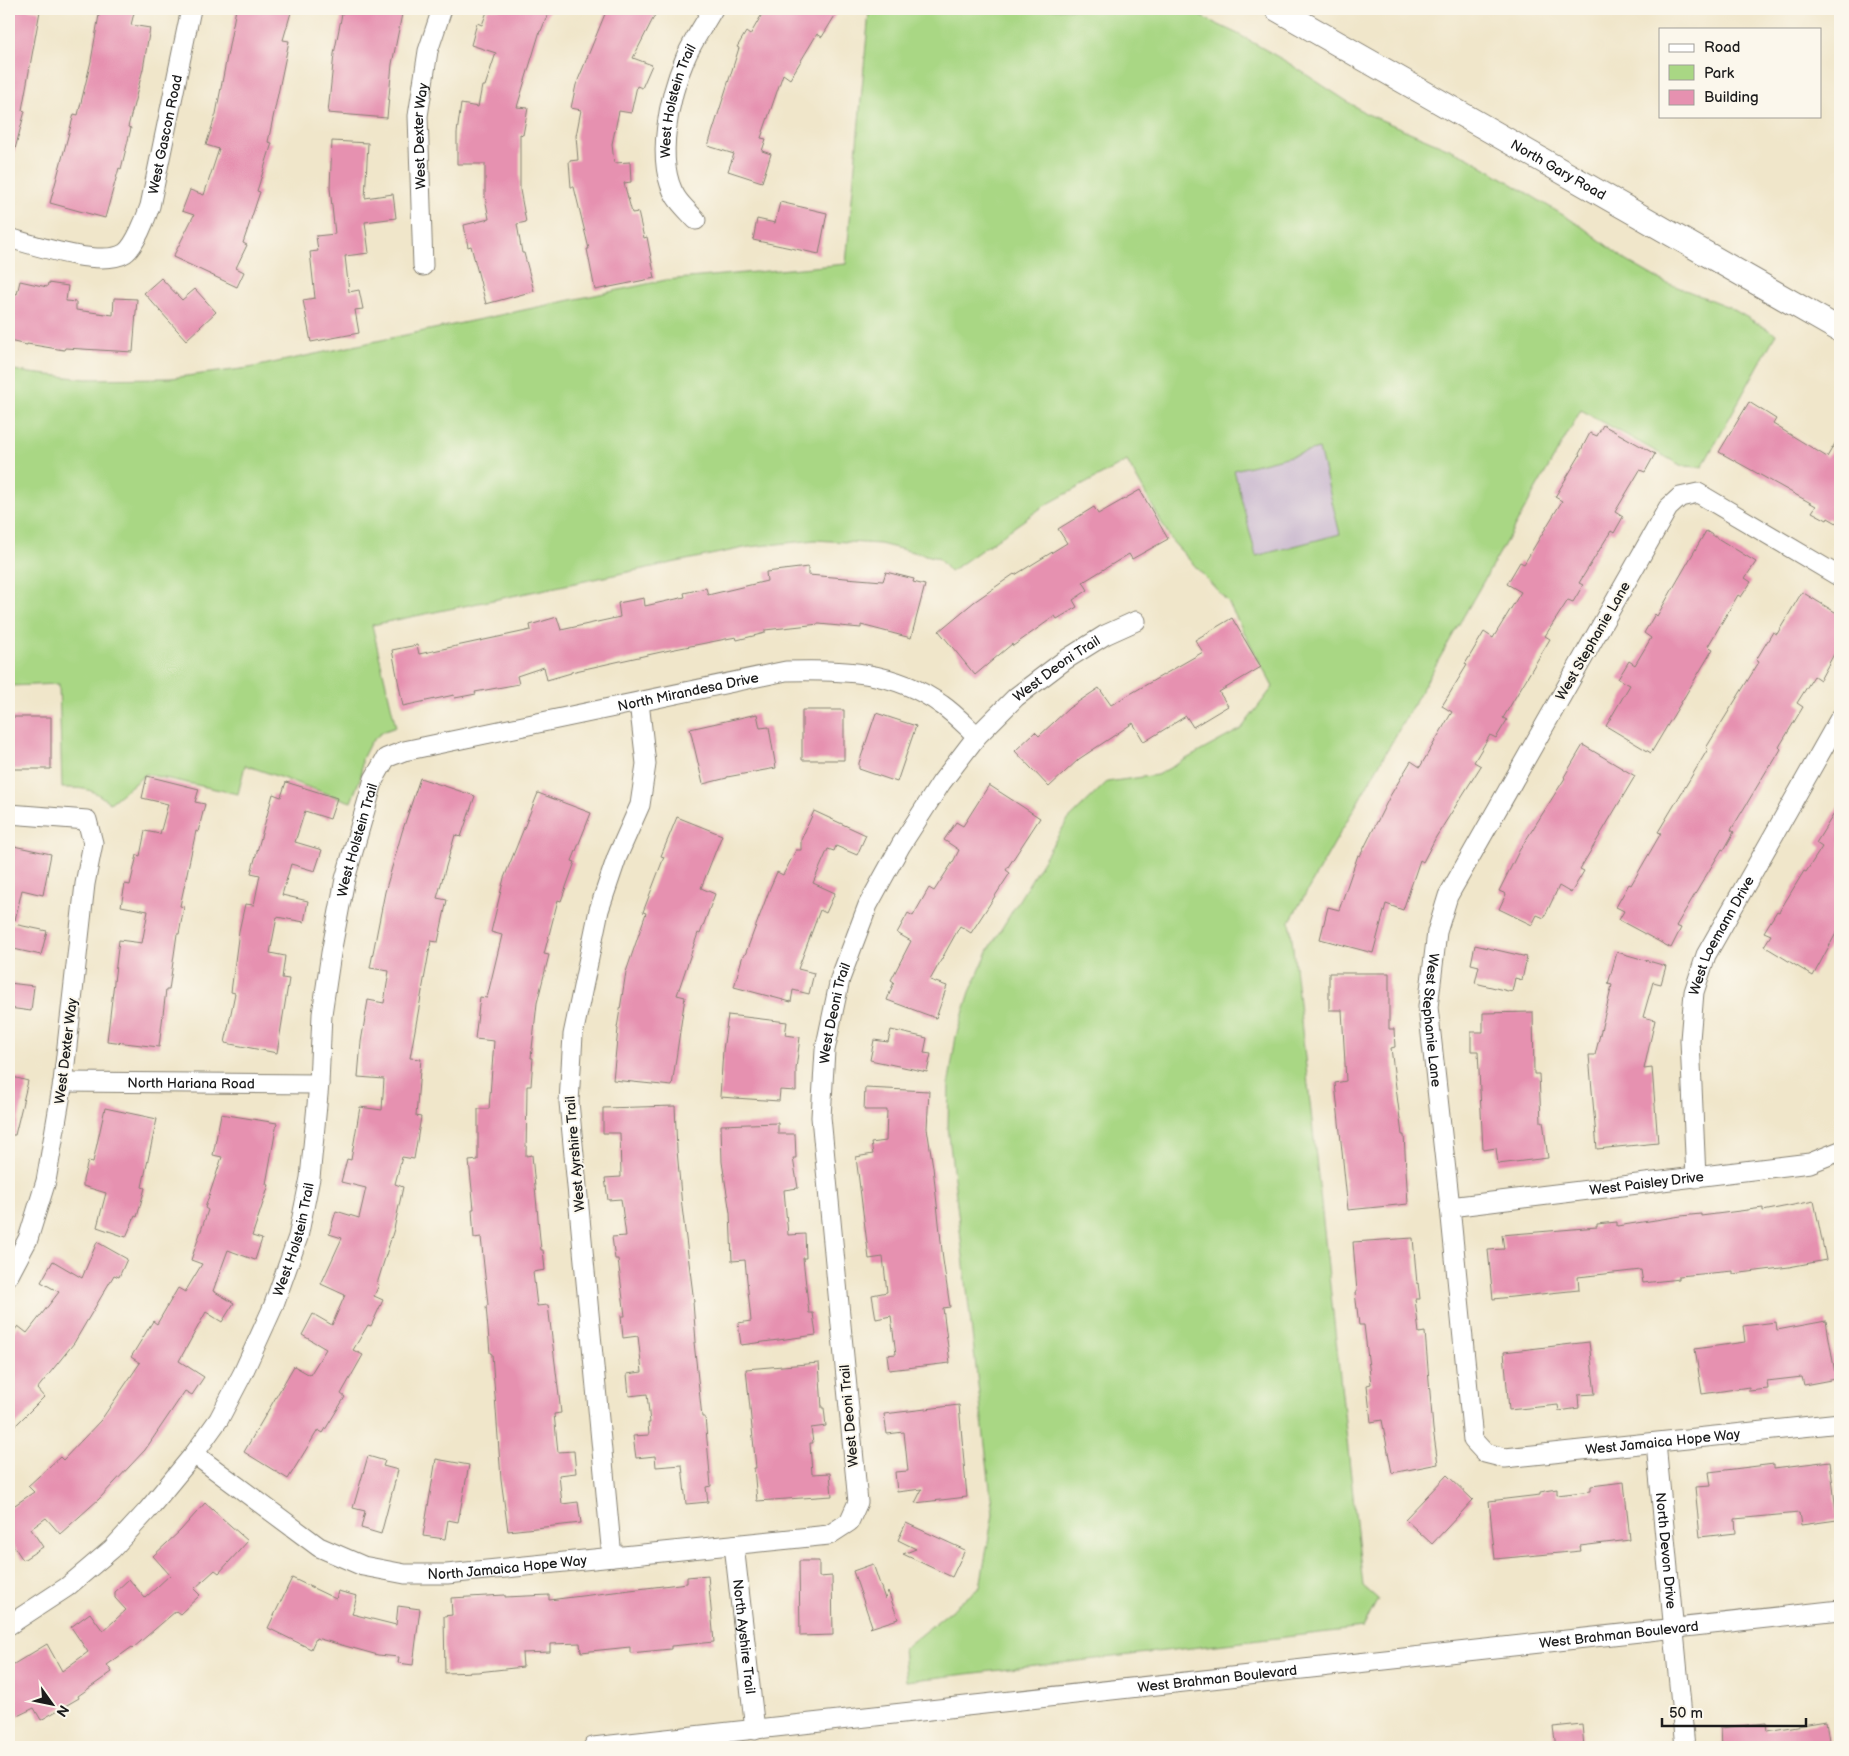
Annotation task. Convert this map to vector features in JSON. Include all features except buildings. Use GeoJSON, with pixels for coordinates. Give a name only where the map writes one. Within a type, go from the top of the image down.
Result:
{"type":"FeatureCollection","features":[{"type":"Feature","properties":{"kind":"main road","name":"North Gary Road"},"geometry":{"type":"LineString","coordinates":[[1277,9],[1840,330]]}},
{"type":"Feature","properties":{"kind":"street","name":"West Gascon Road"},"geometry":{"type":"LineString","coordinates":[[9,238],[58,252],[102,259],[125,253],[141,231],[150,206],[191,9]]}},
{"type":"Feature","properties":{"kind":"street","name":"West Dexter Way"},"geometry":{"type":"LineString","coordinates":[[423,266],[418,116],[428,51],[442,9]]}},
{"type":"Feature","properties":{"kind":"street","name":"West Holstein Trail"},"geometry":{"type":"LineString","coordinates":[[696,220],[675,197],[668,175],[665,142],[671,102],[685,59],[713,9]]}},
{"type":"Feature","properties":{"kind":"street","name":"West Stephanie Lane"},"geometry":{"type":"LineString","coordinates":[[1485,1453],[1473,1440],[1428,1007],[1437,932],[1448,896],[1668,508],[1680,497],[1698,494],[1840,577]]}},
{"type":"Feature","properties":{"kind":"street","name":"West Deoni Trail"},"geometry":{"type":"LineString","coordinates":[[849,1522],[858,1502],[821,1117],[825,1050],[840,979],[868,905],[911,829],[941,783],[977,736],[1016,697],[1065,660],[1105,635],[1136,621]]}},
{"type":"Feature","properties":{"kind":"street","name":"North Mirandesa Drive"},"geometry":{"type":"LineString","coordinates":[[386,758],[404,751],[786,671],[833,670],[877,675],[914,689],[942,705],[977,736]]}},
{"type":"Feature","properties":{"kind":"street","name":"West Ayrshire Trail"},"geometry":{"type":"LineString","coordinates":[[612,1557],[569,1102],[573,1035],[599,910],[618,857],[640,805],[646,764],[639,702]]}},
{"type":"Feature","properties":{"kind":"street","name":"West Loemann Drive"},"geometry":{"type":"LineString","coordinates":[[1696,1178],[1690,1040],[1694,992],[1706,955],[1840,718]]}},
{"type":"Feature","properties":{"kind":"street","name":"West Holstein Trail"},"geometry":{"type":"LineString","coordinates":[[9,1625],[67,1587],[112,1549],[147,1511],[194,1454],[219,1419],[243,1373],[273,1307],[298,1237],[310,1178],[319,1084],[322,1014],[345,879],[374,779],[386,758]]}},
{"type":"Feature","properties":{"kind":"street","name":"West Dexter Way"},"geometry":{"type":"LineString","coordinates":[[9,814],[87,820],[93,843],[85,884],[63,1082],[46,1181],[28,1239],[9,1275]]}},
{"type":"Feature","properties":{"kind":"street","name":"North Hariana Road"},"geometry":{"type":"LineString","coordinates":[[63,1082],[319,1084]]}},
{"type":"Feature","properties":{"kind":"street","name":"West Paisley Drive"},"geometry":{"type":"LineString","coordinates":[[1450,1207],[1810,1163],[1840,1151]]}},
{"type":"Feature","properties":{"kind":"street","name":"West Jamaica Hope Way"},"geometry":{"type":"LineString","coordinates":[[1485,1453],[1506,1458],[1840,1422]]}},
{"type":"Feature","properties":{"kind":"street","name":"North Devon Drive"},"geometry":{"type":"LineString","coordinates":[[1656,1443],[1685,1747]]}},
{"type":"Feature","properties":{"kind":"street","name":"North Jamaica Hope Way"},"geometry":{"type":"LineString","coordinates":[[194,1454],[319,1547],[363,1566],[405,1574],[447,1574],[829,1535],[849,1522]]}},
{"type":"Feature","properties":{"kind":"street","name":"North Ayshire Trail"},"geometry":{"type":"LineString","coordinates":[[734,1545],[755,1730]]}},
{"type":"Feature","properties":{"kind":"street","name":"West Brahman Boulevard"},"geometry":{"type":"LineString","coordinates":[[593,1747],[1673,1630],[1840,1610]]}},
{"type":"Feature","properties":{"kind":"shaded area"},"geometry":{"type":"Polygon","coordinates":[[[1319,448],[1341,535],[1256,557],[1234,470],[1319,448]]]}},
{"type":"Feature","properties":{"kind":"green space"},"geometry":{"type":"Polygon","coordinates":[[[864,9],[1185,9],[1238,34],[1287,62],[1365,113],[1468,157],[1581,226],[1627,261],[1662,281],[1729,307],[1776,334],[1702,467],[1682,466],[1581,410],[1290,921],[1363,1586],[1378,1599],[1363,1628],[906,1681],[903,1649],[980,1587],[993,1514],[948,1127],[949,1081],[956,1036],[970,992],[988,951],[1067,821],[1107,782],[1157,775],[1241,729],[1273,687],[1228,602],[1172,541],[1127,461],[1044,506],[950,572],[938,558],[880,544],[815,540],[749,547],[372,625],[396,727],[382,732],[370,743],[362,759],[361,776],[351,802],[245,765],[238,794],[146,774],[110,803],[98,794],[88,790],[62,788],[59,684],[9,686],[9,369],[86,379],[171,378],[249,368],[666,280],[846,264],[869,12],[864,9]],[[1319,449],[1234,470],[1256,556],[1340,534],[1319,449]]]}}]}
